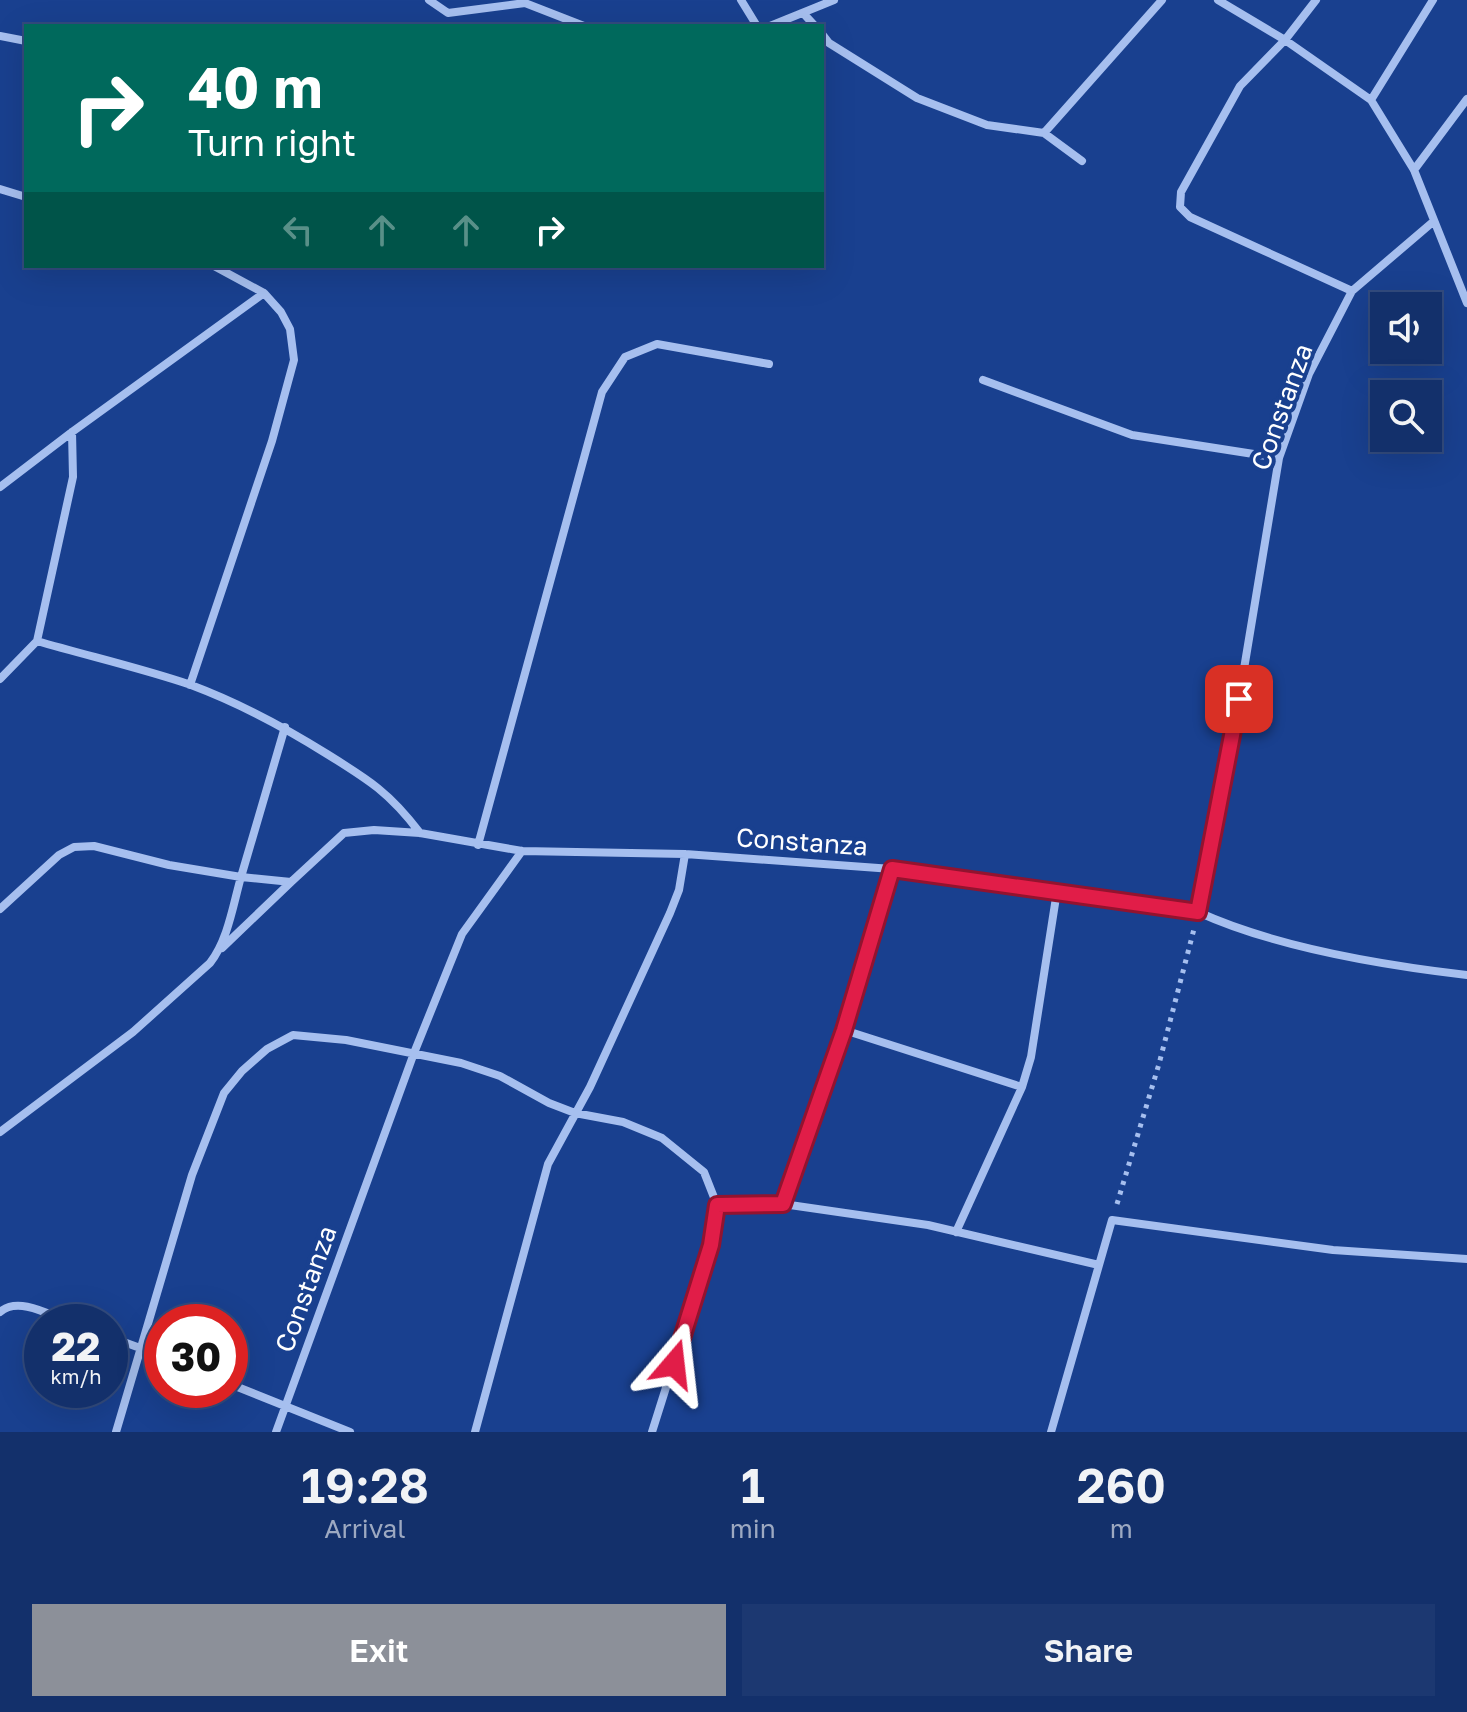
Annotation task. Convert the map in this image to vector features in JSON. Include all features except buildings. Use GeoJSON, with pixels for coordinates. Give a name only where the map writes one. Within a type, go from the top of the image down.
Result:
{"type":"FeatureCollection","features":[{"type":"Feature","properties":{"kind":"street"},"geometry":{"type":"LineString","coordinates":[[429,0],[448,13],[525,3],[579,24]]}},
{"type":"Feature","properties":{"kind":"street"},"geometry":{"type":"LineString","coordinates":[[550,11],[552,0]]}},
{"type":"Feature","properties":{"kind":"street"},"geometry":{"type":"LineString","coordinates":[[741,0],[756,24]]}},
{"type":"Feature","properties":{"kind":"street"},"geometry":{"type":"LineString","coordinates":[[775,24],[834,0]]}},
{"type":"Feature","properties":{"kind":"street"},"geometry":{"type":"LineString","coordinates":[[1044,133],[1162,0]]}},
{"type":"Feature","properties":{"kind":"street"},"geometry":{"type":"LineString","coordinates":[[1218,0],[1285,40],[1371,100],[1414,170],[1467,303]]}},
{"type":"Feature","properties":{"kind":"street"},"geometry":{"type":"LineString","coordinates":[[1316,0],[1285,40],[1240,86],[1181,192],[1180,207],[1190,217],[1352,291]]}},
{"type":"Feature","properties":{"kind":"street"},"geometry":{"type":"LineString","coordinates":[[1371,100],[1433,0]]}},
{"type":"Feature","properties":{"kind":"street"},"geometry":{"type":"LineString","coordinates":[[803,13],[813,24]]}},
{"type":"Feature","properties":{"kind":"street"},"geometry":{"type":"LineString","coordinates":[[0,36],[24,41]]}},
{"type":"Feature","properties":{"kind":"street"},"geometry":{"type":"LineString","coordinates":[[824,37],[829,43],[917,98],[987,125],[1044,133],[1082,161]]}},
{"type":"Feature","properties":{"kind":"street"},"geometry":{"type":"LineString","coordinates":[[1414,170],[1467,99]]}},
{"type":"Feature","properties":{"kind":"street"},"geometry":{"type":"LineString","coordinates":[[0,189],[24,196]]}},
{"type":"Feature","properties":{"kind":"street","name":"Constanza"},"geometry":{"type":"LineString","coordinates":[[276,1432],[414,1053],[462,934],[522,851],[685,854],[892,869],[1198,912],[1239,699],[1279,458],[1309,374],[1352,291],[1434,221]]}},
{"type":"Feature","properties":{"kind":"street"},"geometry":{"type":"LineString","coordinates":[[190,685],[235,556],[293,369],[293,348],[287,320],[264,293],[218,268]]}},
{"type":"Feature","properties":{"kind":"street"},"geometry":{"type":"LineString","coordinates":[[0,487],[264,293]]}},
{"type":"Feature","properties":{"kind":"street"},"geometry":{"type":"LineString","coordinates":[[478,845],[602,392],[625,357],[657,344],[769,364]]}},
{"type":"Feature","properties":{"kind":"street"},"geometry":{"type":"LineString","coordinates":[[983,380],[1132,435],[1279,458]]}},
{"type":"Feature","properties":{"kind":"street"},"geometry":{"type":"LineString","coordinates":[[0,679],[37,641],[73,477],[72,432]]}},
{"type":"Feature","properties":{"kind":"street"},"geometry":{"type":"LineString","coordinates":[[37,641],[190,685],[285,727],[385,792],[420,833]]}},
{"type":"Feature","properties":{"kind":"street"},"geometry":{"type":"LineString","coordinates":[[218,952],[285,727]]}},
{"type":"Feature","properties":{"kind":"street"},"geometry":{"type":"LineString","coordinates":[[0,1132],[133,1032],[210,963],[344,833],[374,830],[420,833],[522,851]]}},
{"type":"Feature","properties":{"kind":"street"},"geometry":{"type":"LineString","coordinates":[[0,909],[59,855],[74,847],[94,846],[169,865],[291,882]]}},
{"type":"Feature","properties":{"kind":"street"},"geometry":{"type":"LineString","coordinates":[[475,1432],[548,1164],[590,1087],[670,913],[679,890],[685,854]]}},
{"type":"Feature","properties":{"kind":"street"},"geometry":{"type":"LineString","coordinates":[[783,1204],[844,1030],[892,869]]}},
{"type":"Feature","properties":{"kind":"street"},"geometry":{"type":"LineString","coordinates":[[956,1232],[1022,1087],[1031,1057],[1057,891]]}},
{"type":"Feature","properties":{"kind":"street"},"geometry":{"type":"LineString","coordinates":[[1198,912],[1225,925],[1322,950],[1405,969],[1467,975]]}},
{"type":"Feature","properties":{"kind":"street"},"geometry":{"type":"LineString","coordinates":[[844,1030],[1022,1087]]}},
{"type":"Feature","properties":{"kind":"street"},"geometry":{"type":"LineString","coordinates":[[116,1432],[192,1175],[224,1093],[242,1071],[267,1049],[293,1035],[346,1040],[461,1063],[500,1076],[549,1103],[575,1113],[623,1122],[662,1138],[704,1172],[717,1205],[711,1245],[652,1432]]}},
{"type":"Feature","properties":{"kind":"street"},"geometry":{"type":"LineString","coordinates":[[717,1205],[783,1204],[928,1225],[1099,1265]]}},
{"type":"Feature","properties":{"kind":"street"},"geometry":{"type":"LineString","coordinates":[[1051,1432],[1112,1220],[1333,1250],[1467,1259]]}},
{"type":"Feature","properties":{"kind":"street"},"geometry":{"type":"LineString","coordinates":[[2,1309],[24,1306]]}},
{"type":"Feature","properties":{"kind":"street"},"geometry":{"type":"LineString","coordinates":[[128,1343],[142,1348]]}},
{"type":"Feature","properties":{"kind":"street"},"geometry":{"type":"LineString","coordinates":[[248,1391],[350,1432]]}},
{"type":"Feature","properties":{"kind":"path"},"geometry":{"type":"LineString","coordinates":[[1112,1220],[1159,1064],[1198,912]]}},
{"type":"Feature","properties":{"kind":"route"},"geometry":{"type":"LineString","coordinates":[[674,1364],[711,1245],[717,1205],[783,1204],[844,1030],[892,869],[1198,912],[1239,699]]}}]}
